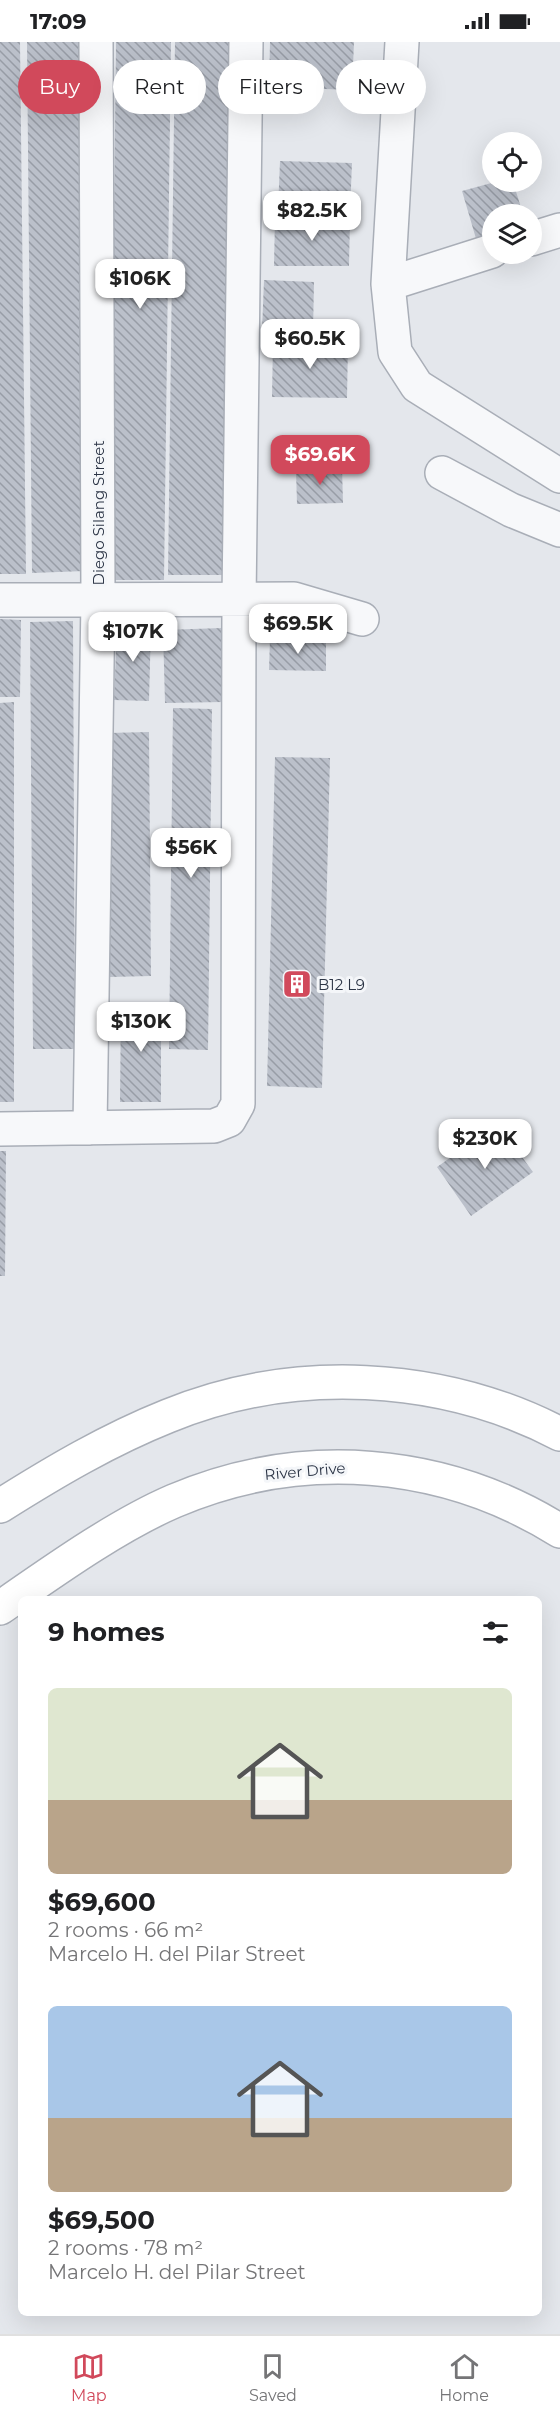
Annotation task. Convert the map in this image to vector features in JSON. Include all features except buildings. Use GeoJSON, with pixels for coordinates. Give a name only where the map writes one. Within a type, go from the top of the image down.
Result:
{"type":"FeatureCollection","features":[{"type":"Feature","properties":{"kind":"street","name":"Diego Silang Street"},"geometry":{"type":"LineString","coordinates":[[90,1128],[98,599],[96,42]]}},
{"type":"Feature","properties":{"kind":"street"},"geometry":{"type":"LineString","coordinates":[[0,1129],[214,1126],[229,1120],[238,1104],[246,42]]}},
{"type":"Feature","properties":{"kind":"street"},"geometry":{"type":"LineString","coordinates":[[402,42],[388,284],[395,352],[417,386],[560,476]]}},
{"type":"Feature","properties":{"kind":"street"},"geometry":{"type":"LineString","coordinates":[[542,236],[560,230]]}},
{"type":"Feature","properties":{"kind":"street"},"geometry":{"type":"LineString","coordinates":[[388,284],[482,254]]}},
{"type":"Feature","properties":{"kind":"street"},"geometry":{"type":"LineString","coordinates":[[442,473],[512,510],[560,530]]}},
{"type":"Feature","properties":{"kind":"street"},"geometry":{"type":"LineString","coordinates":[[0,600],[294,599],[362,619]]}},
{"type":"Feature","properties":{"kind":"street"},"geometry":{"type":"LineString","coordinates":[[0,1506],[63,1466],[160,1420],[223,1398],[264,1388],[314,1383],[361,1383],[435,1390],[506,1410],[560,1434]]}},
{"type":"Feature","properties":{"kind":"street","name":"River Drive"},"geometry":{"type":"LineString","coordinates":[[18,1596],[101,1541],[172,1502],[225,1482],[274,1470],[336,1466],[392,1469],[448,1480],[494,1495],[560,1531]]}},
{"type":"Feature","properties":{"kind":"street","name":"River Drive"},"geometry":{"type":"LineString","coordinates":[[0,1608],[18,1596]]}},
{"type":"Feature","properties":{"kind":"place","name":"B12 L9"},"geometry":{"type":"Point","coordinates":[297,984]}}]}
